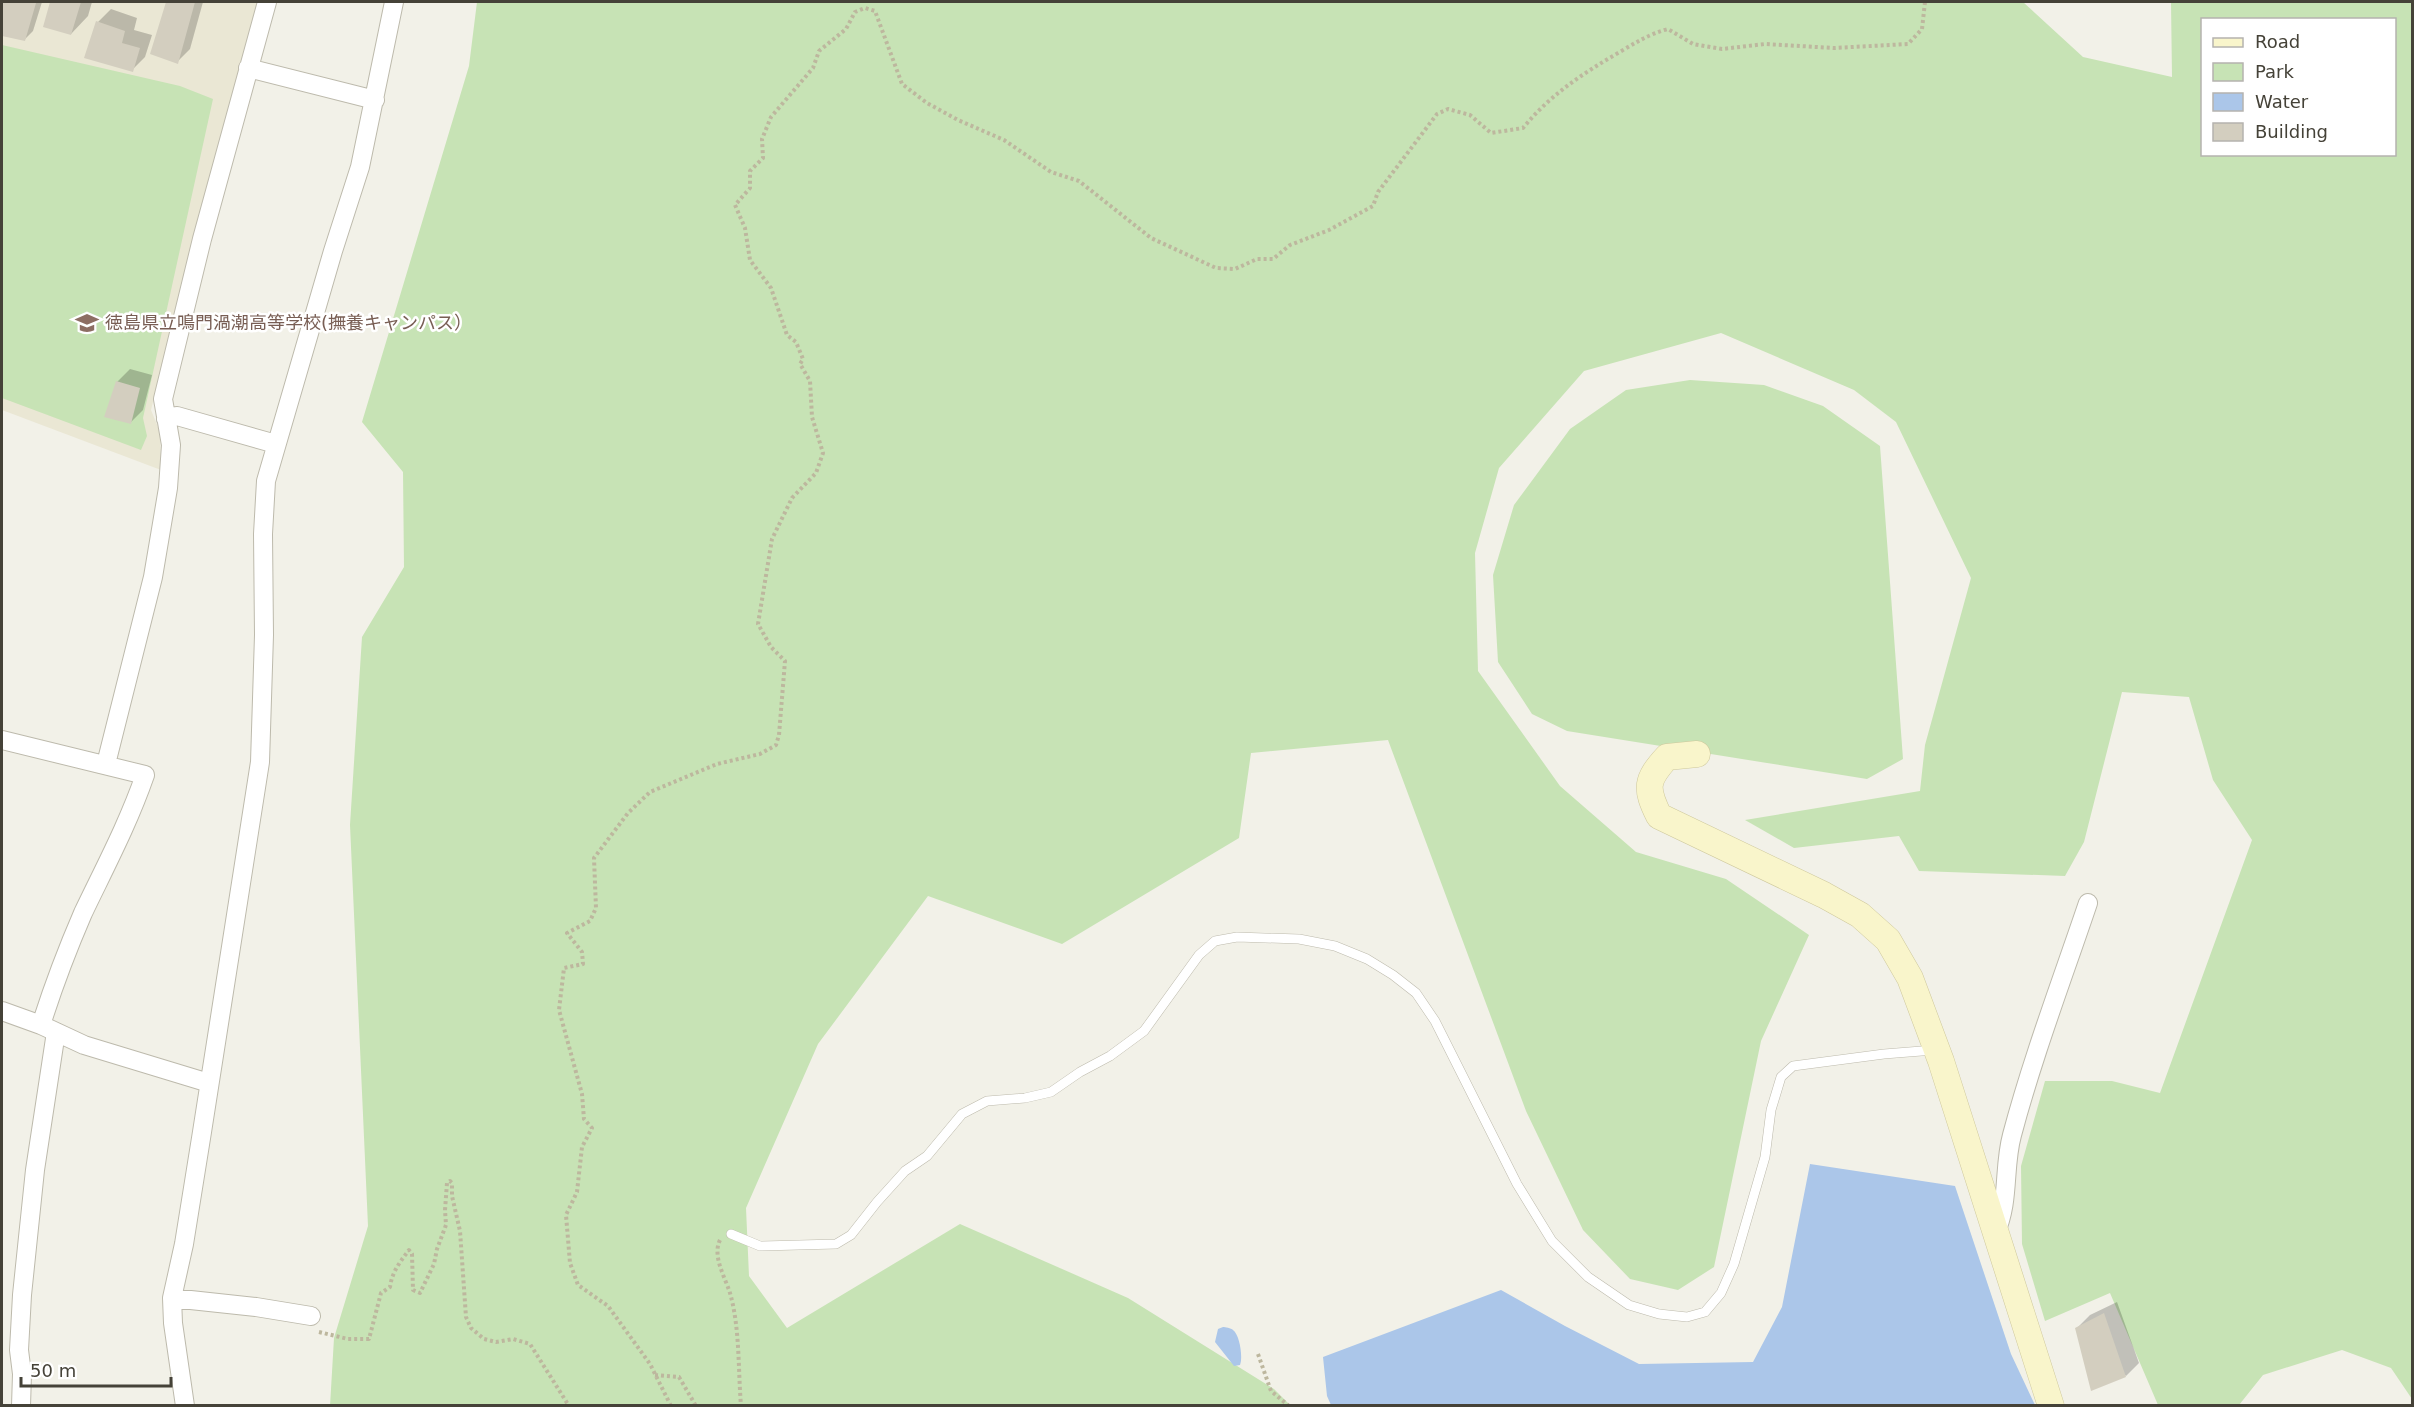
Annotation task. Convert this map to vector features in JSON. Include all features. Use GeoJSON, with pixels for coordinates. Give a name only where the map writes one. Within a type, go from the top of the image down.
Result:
{"type":"FeatureCollection","features":[{"type":"Feature","properties":{"kind":"street"},"geometry":{"type":"LineString","coordinates":[[106,764],[154,566],[169,477],[171,445],[163,399],[202,239],[267,2]]}},
{"type":"Feature","properties":{"kind":"street"},"geometry":{"type":"LineString","coordinates":[[185,1406],[172,1323],[172,1298],[184,1244],[260,762],[264,635],[263,534],[266,481],[360,167],[394,2]]}},
{"type":"Feature","properties":{"kind":"street"},"geometry":{"type":"LineString","coordinates":[[248,68],[375,100]]}},
{"type":"Feature","properties":{"kind":"street"},"geometry":{"type":"LineString","coordinates":[[166,419],[177,416],[276,444]]}},
{"type":"Feature","properties":{"kind":"street"},"geometry":{"type":"LineString","coordinates":[[2,740],[145,775],[129,820],[83,914],[56,978],[22,1294],[19,1350],[22,1374],[21,1406]]}},
{"type":"Feature","properties":{"kind":"street"},"geometry":{"type":"LineString","coordinates":[[1697,754],[1667,757],[1653,773],[1648,796],[1659,816],[1824,895],[1860,915],[1888,940],[1910,978],[1937,1050],[2051,1406]]}},
{"type":"Feature","properties":{"kind":"street"},"geometry":{"type":"LineString","coordinates":[[1995,1234],[2002,1217],[2011,1141],[2026,1081],[2088,903]]}},
{"type":"Feature","properties":{"kind":"street"},"geometry":{"type":"LineString","coordinates":[[2,1011],[49,1029],[84,1046],[209,1083]]}},
{"type":"Feature","properties":{"kind":"street"},"geometry":{"type":"LineString","coordinates":[[172,1298],[256,1307],[312,1324]]}},
{"type":"Feature","properties":{"kind":"lane"},"geometry":{"type":"LineString","coordinates":[[731,1234],[760,1246],[836,1244],[851,1236],[898,1179],[927,1156],[962,1114],[987,1101],[1025,1098],[1051,1092],[1080,1072],[1110,1056],[1144,1031],[1199,955],[1215,941],[1237,937],[1299,939],[1335,946],[1367,959],[1394,975],[1416,993],[1435,1021],[1517,1184],[1552,1241],[1588,1277],[1629,1305],[1659,1314],[1688,1317],[1706,1312],[1721,1293],[1734,1264],[1764,1157],[1771,1110],[1781,1077],[1792,1066],[1884,1054],[1937,1050]]}},
{"type":"Feature","properties":{"kind":"path"},"geometry":{"type":"LineString","coordinates":[[671,1406],[655,1375],[608,1306],[578,1286],[570,1263],[566,1215],[577,1192],[582,1147],[592,1128],[584,1119],[582,1094],[559,1010],[564,968],[583,964],[582,952],[567,933],[590,921],[596,908],[594,858],[628,813],[650,792],[717,764],[760,754],[776,745],[779,735],[785,661],[771,647],[758,624],[772,539],[792,498],[816,473],[823,453],[812,417],[810,381],[800,364],[803,359],[796,342],[787,335],[771,288],[750,260],[745,228],[735,205],[750,188],[750,171],[763,158],[762,139],[771,117],[813,68],[819,51],[846,28],[855,12],[865,8],[875,11],[902,84],[927,103],[958,120],[1004,140],[1050,172],[1079,181],[1151,238],[1216,268],[1235,269],[1257,259],[1273,259],[1290,245],[1329,230],[1373,206],[1378,192],[1430,123],[1437,114],[1448,109],[1470,115],[1491,133],[1523,128],[1538,109],[1576,78],[1650,34],[1668,29],[1694,44],[1722,49],[1765,44],[1834,48],[1908,44],[1922,28],[1925,2]]}},
{"type":"Feature","properties":{"kind":"path"},"geometry":{"type":"LineString","coordinates":[[312,1324],[348,1340],[369,1339],[381,1293],[390,1287],[391,1278],[409,1250],[412,1254],[413,1290],[420,1293],[434,1264],[446,1225],[447,1183],[450,1181],[460,1231],[466,1317],[471,1328],[484,1339],[496,1342],[513,1339],[530,1344],[569,1406]]}},
{"type":"Feature","properties":{"kind":"path"},"geometry":{"type":"LineString","coordinates":[[731,1234],[723,1236],[716,1251],[731,1296],[741,1406]]}},
{"type":"Feature","properties":{"kind":"path"},"geometry":{"type":"LineString","coordinates":[[1258,1354],[1271,1391],[1289,1406]]}},
{"type":"Feature","properties":{"kind":"path"},"geometry":{"type":"LineString","coordinates":[[655,1375],[680,1377],[696,1406]]}},
{"type":"Feature","properties":{"kind":"shaded area","name":"徳島県立鳴門渦潮高等学校(撫養キャンパス）"},"geometry":{"type":"Polygon","coordinates":[[[2,2],[261,2],[195,235],[151,410],[160,432],[161,470],[2,410],[2,2]]]}},
{"type":"Feature","properties":{"kind":"green space"},"geometry":{"type":"Polygon","coordinates":[[[477,2],[2023,2],[2083,57],[2172,77],[2171,2],[2412,2],[2412,1399],[2391,1368],[2342,1350],[2263,1375],[2239,1405],[2158,1405],[2110,1293],[2045,1321],[2022,1244],[2021,1166],[2045,1081],[2112,1081],[2160,1093],[2252,840],[2213,780],[2189,697],[2122,692],[2084,842],[2065,876],[1919,871],[1899,836],[1794,848],[1745,820],[1920,791],[1925,745],[1971,578],[1896,422],[1854,390],[1721,333],[1584,371],[1499,468],[1475,553],[1478,671],[1560,786],[1636,852],[1726,879],[1809,935],[1761,1041],[1714,1267],[1678,1290],[1630,1279],[1583,1230],[1526,1111],[1388,740],[1251,753],[1239,838],[1062,944],[928,896],[818,1044],[746,1208],[749,1276],[787,1328],[960,1224],[1128,1298],[1274,1389],[1290,1405],[330,1406],[334,1338],[368,1226],[350,825],[362,637],[404,567],[403,472],[362,422],[469,66],[477,2]]]}},
{"type":"Feature","properties":{"kind":"green space","name":"徳島県立鳴門渦潮高等学校(撫養キャンパス）"},"geometry":{"type":"Polygon","coordinates":[[[2,45],[180,86],[213,99],[143,418],[147,436],[141,450],[2,398],[2,45]]]}},
{"type":"Feature","properties":{"kind":"green space"},"geometry":{"type":"Polygon","coordinates":[[[1690,380],[1764,385],[1823,406],[1880,446],[1903,759],[1867,779],[1567,731],[1532,714],[1498,662],[1493,575],[1514,505],[1570,429],[1626,390],[1690,380]]]}},
{"type":"Feature","properties":{"kind":"water"},"geometry":{"type":"Polygon","coordinates":[[[1810,1164],[1955,1186],[2011,1354],[2035,1405],[1331,1405],[1327,1396],[1323,1357],[1501,1290],[1639,1364],[1753,1362],[1782,1307],[1810,1164]]]}},
{"type":"Feature","properties":{"kind":"water"},"geometry":{"type":"Polygon","coordinates":[[[1223,1327],[1232,1329],[1239,1341],[1240,1365],[1234,1366],[1215,1342],[1218,1329],[1223,1327]]]}},
{"type":"Feature","properties":{"kind":"building"},"geometry":{"type":"Polygon","coordinates":[[[2,2],[36,3],[25,41],[2,36],[2,2]]]}},
{"type":"Feature","properties":{"kind":"building"},"geometry":{"type":"Polygon","coordinates":[[[50,2],[81,2],[71,35],[43,27],[50,2]]]}},
{"type":"Feature","properties":{"kind":"building"},"geometry":{"type":"Polygon","coordinates":[[[166,2],[195,2],[178,64],[150,54],[166,2]]]}},
{"type":"Feature","properties":{"kind":"building"},"geometry":{"type":"Polygon","coordinates":[[[96,21],[125,31],[122,43],[140,48],[133,72],[84,58],[96,21]]]}},
{"type":"Feature","properties":{"kind":"building"},"geometry":{"type":"Polygon","coordinates":[[[116,381],[140,388],[131,424],[104,417],[116,381]]]}},
{"type":"Feature","properties":{"kind":"building"},"geometry":{"type":"Polygon","coordinates":[[[2104,1313],[2126,1377],[2091,1391],[2075,1328],[2104,1313]]]}},
{"type":"Feature","properties":{"kind":"place","name":"徳島県立鳴門渦潮高等学校(撫養キャンパス）"},"geometry":{"type":"Point","coordinates":[87,323]}}]}
